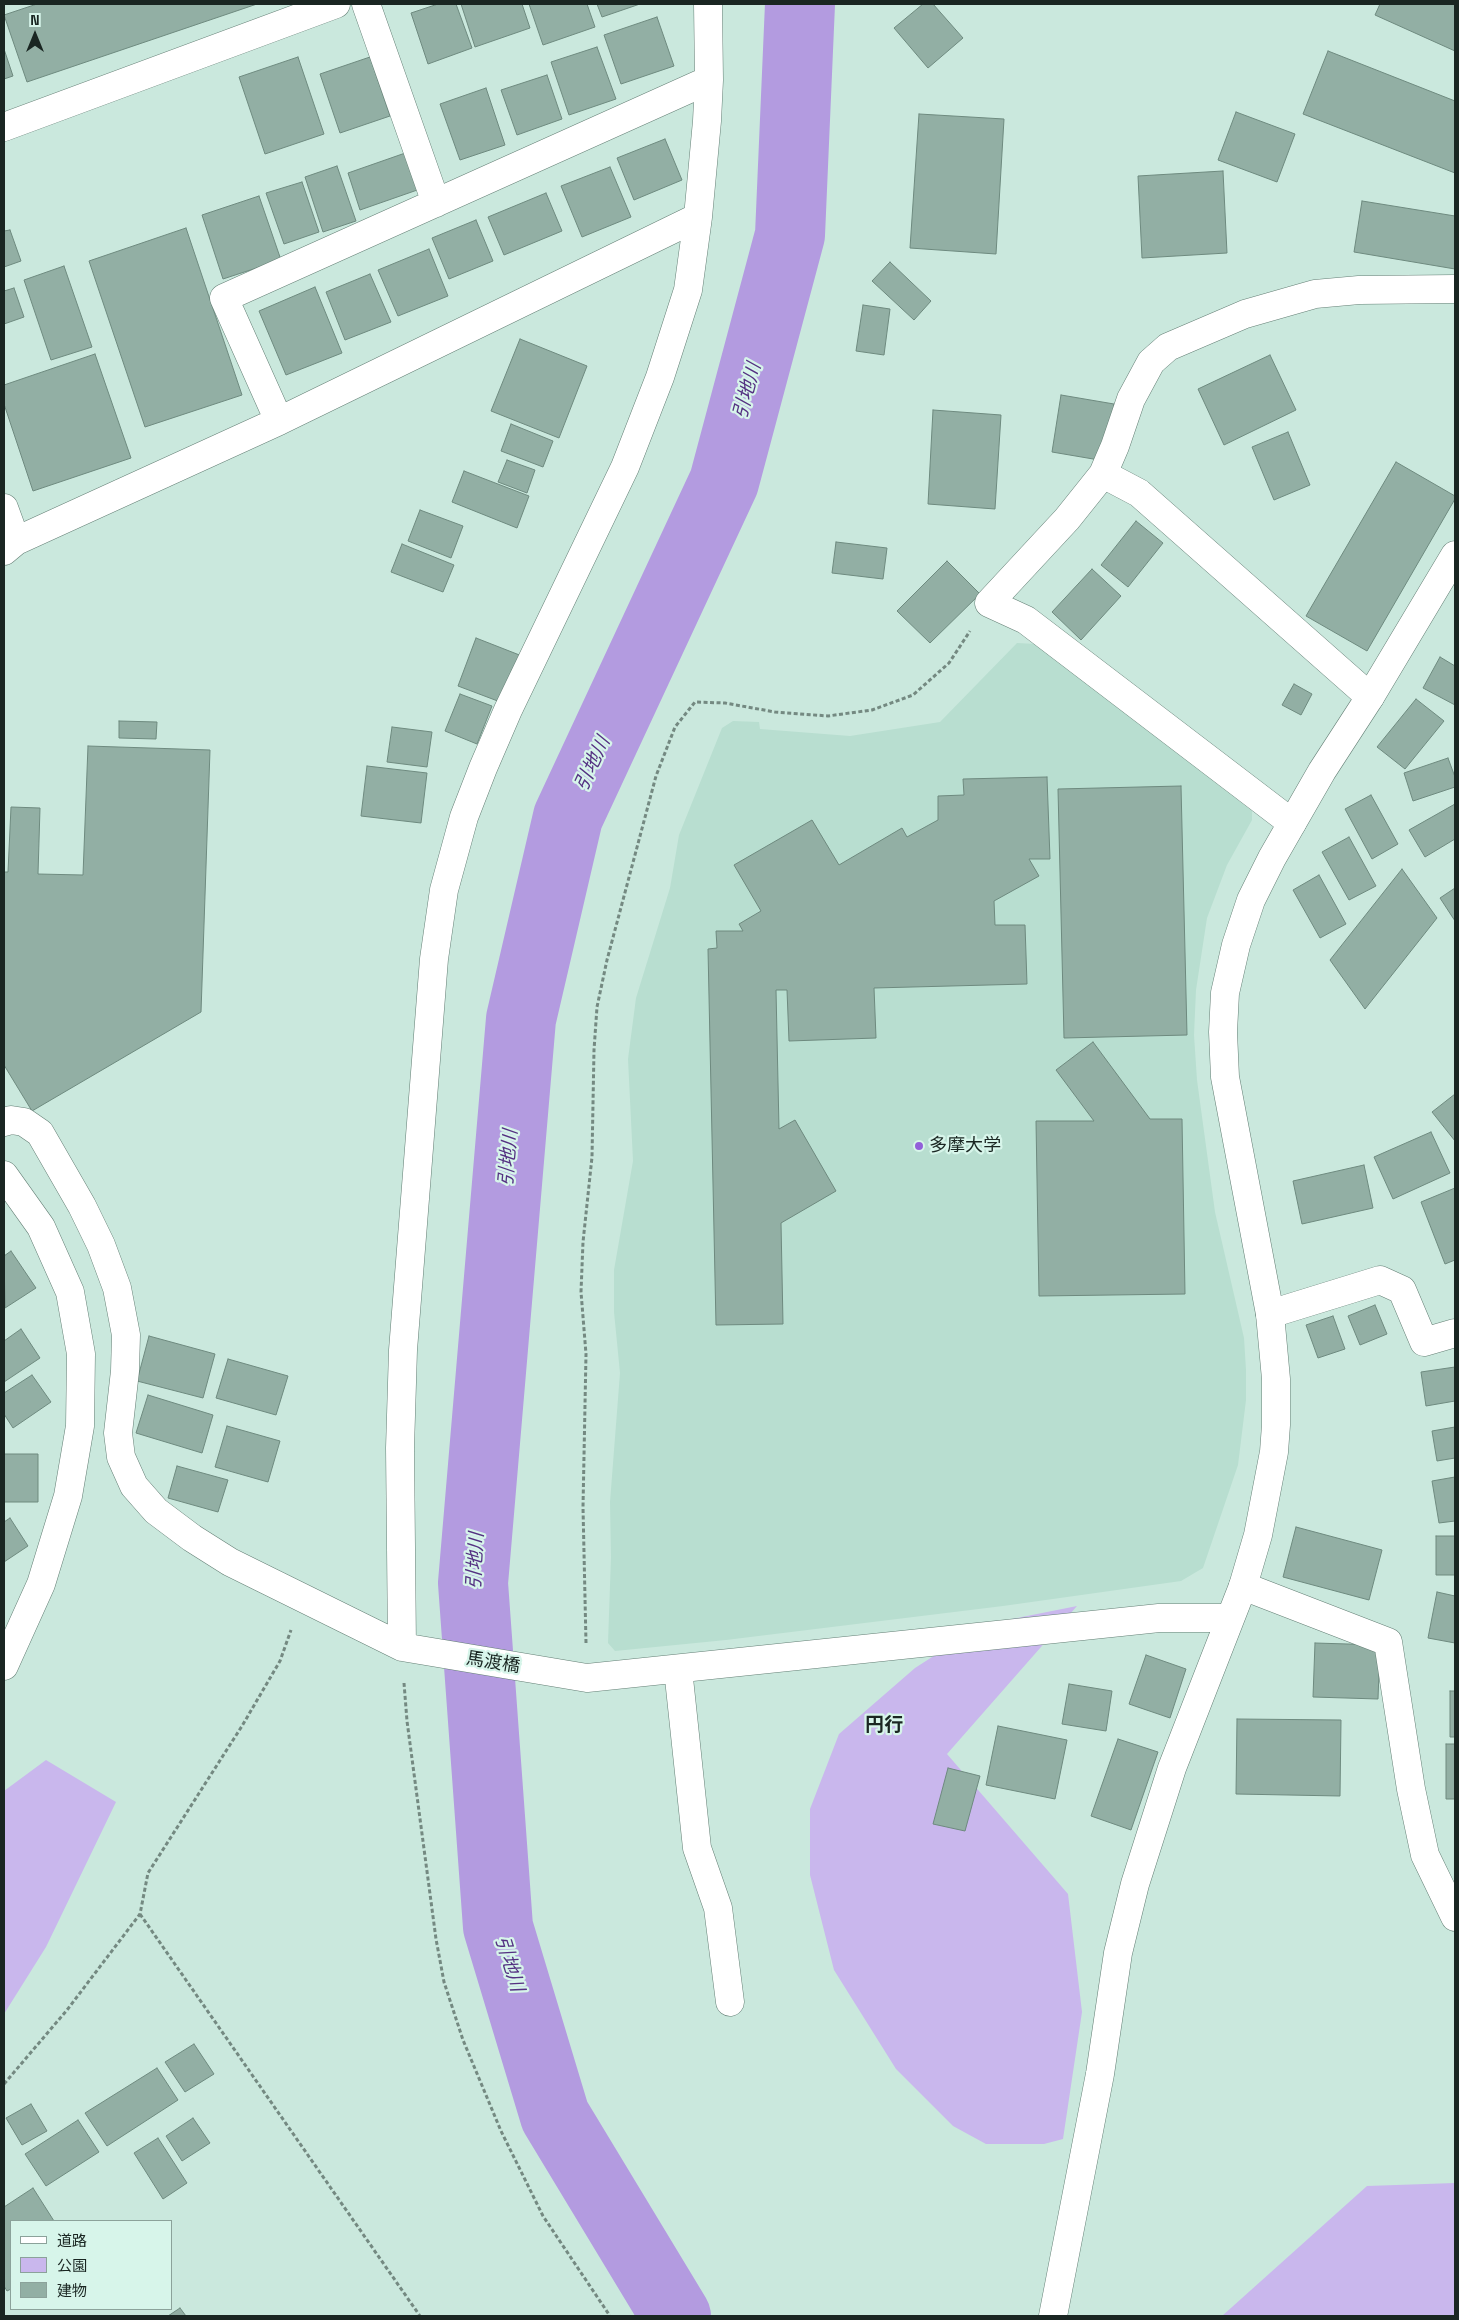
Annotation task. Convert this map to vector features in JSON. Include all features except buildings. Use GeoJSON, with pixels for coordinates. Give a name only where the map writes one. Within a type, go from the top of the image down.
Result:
{"type":"FeatureCollection","features":[{"type":"Feature","properties":{"kind":"street"},"geometry":{"type":"LineString","coordinates":[[4,127],[332,4]]}},
{"type":"Feature","properties":{"kind":"street"},"geometry":{"type":"LineString","coordinates":[[366,4],[436,203]]}},
{"type":"Feature","properties":{"kind":"street"},"geometry":{"type":"LineString","coordinates":[[410,1649],[400,1448],[403,1350],[434,958],[444,890],[464,817],[508,710],[624,467],[660,377],[688,290],[698,217],[710,80],[708,4]]}},
{"type":"Feature","properties":{"kind":"street"},"geometry":{"type":"LineString","coordinates":[[279,421],[224,298],[710,80]]}},
{"type":"Feature","properties":{"kind":"street"},"geometry":{"type":"LineString","coordinates":[[4,508],[10,546],[279,421],[698,217]]}},
{"type":"Feature","properties":{"kind":"street"},"geometry":{"type":"LineString","coordinates":[[1292,823],[1026,620],[988,603],[1066,518],[1103,474],[1131,399],[1151,362],[1168,348],[1245,314],[1315,294],[1359,290],[1455,288]]}},
{"type":"Feature","properties":{"kind":"street"},"geometry":{"type":"LineString","coordinates":[[1103,474],[1139,493],[1370,697]]}},
{"type":"Feature","properties":{"kind":"street"},"geometry":{"type":"LineString","coordinates":[[1053,2316],[1100,2074],[1118,1952],[1135,1884],[1172,1768],[1243,1586],[1258,1535],[1274,1452],[1276,1379],[1270,1314],[1225,1077],[1223,1032],[1225,993],[1236,945],[1251,900],[1292,823],[1455,555]]}},
{"type":"Feature","properties":{"kind":"street","name":"馬渡橋"},"geometry":{"type":"LineString","coordinates":[[4,1122],[11,1120],[24,1122],[40,1133],[82,1206],[101,1245],[117,1288],[126,1335],[125,1371],[118,1434],[122,1457],[134,1486],[156,1511],[192,1538],[230,1562],[302,1599],[410,1649],[578,1677],[678,1669],[1159,1618],[1230,1618]]}},
{"type":"Feature","properties":{"kind":"street"},"geometry":{"type":"LineString","coordinates":[[4,1175],[41,1227],[70,1292],[81,1354],[80,1426],[68,1496],[41,1584],[10,1631],[4,1666]]}},
{"type":"Feature","properties":{"kind":"street"},"geometry":{"type":"LineString","coordinates":[[1270,1314],[1380,1280],[1402,1290],[1424,1342],[1455,1332]]}},
{"type":"Feature","properties":{"kind":"street"},"geometry":{"type":"LineString","coordinates":[[1243,1586],[1388,1642],[1411,1789],[1425,1855],[1455,1917]]}},
{"type":"Feature","properties":{"kind":"street"},"geometry":{"type":"LineString","coordinates":[[678,1669],[697,1848],[718,1908],[730,2002]]}},
{"type":"Feature","properties":{"kind":"path"},"geometry":{"type":"LineString","coordinates":[[578,1677],[586,1354],[581,1292],[583,1242],[592,1157],[594,1050],[598,1007],[607,960],[656,776],[676,727],[695,702],[725,703],[775,712],[828,716],[872,710],[913,695],[949,663],[988,603]]}},
{"type":"Feature","properties":{"kind":"path"},"geometry":{"type":"LineString","coordinates":[[4,2084],[67,2010],[140,1914],[148,1873],[242,1726],[280,1661],[302,1599]]}},
{"type":"Feature","properties":{"kind":"path"},"geometry":{"type":"LineString","coordinates":[[410,1649],[407,1720],[436,1939],[444,1982],[463,2040],[501,2131],[543,2216],[610,2316]]}},
{"type":"Feature","properties":{"kind":"path"},"geometry":{"type":"LineString","coordinates":[[140,1914],[420,2316]]}},
{"type":"Feature","properties":{"kind":"shaded area","name":"多摩大学"},"geometry":{"type":"Polygon","coordinates":[[[1017,643],[1036,644],[1252,811],[1252,820],[1227,865],[1207,918],[1196,990],[1194,1035],[1197,1080],[1215,1212],[1244,1338],[1246,1370],[1246,1400],[1238,1465],[1203,1568],[1181,1581],[1003,1606],[726,1640],[615,1651],[608,1643],[611,1557],[610,1502],[620,1373],[614,1312],[614,1270],[633,1161],[628,1059],[636,998],[670,888],[679,835],[722,728],[733,721],[759,722],[760,729],[850,736],[940,722],[1017,643]]]}},
{"type":"Feature","properties":{"kind":"green space"},"geometry":{"type":"Polygon","coordinates":[[[1077,1606],[947,1754],[1068,1894],[1082,2012],[1063,2139],[1044,2144],[986,2144],[953,2126],[896,2069],[834,1970],[810,1875],[810,1809],[839,1734],[915,1668],[982,1625],[1077,1606]]]}},
{"type":"Feature","properties":{"kind":"green space"},"geometry":{"type":"Polygon","coordinates":[[[46,1760],[116,1802],[46,1947],[4,2014],[4,1791],[46,1760]]]}},
{"type":"Feature","properties":{"kind":"green space"},"geometry":{"type":"Polygon","coordinates":[[[1455,2183],[1455,2316],[1222,2316],[1367,2186],[1455,2183]]]}},
{"type":"Feature","properties":{"kind":"waterway","name":"引地川"},"geometry":{"type":"LineString","coordinates":[[676,2316],[555,2116],[498,1927],[473,1583],[521,1019],[568,817],[724,482],[790,235],[800,4]]}},
{"type":"Feature","properties":{"kind":"place","name":"多摩大学"},"geometry":{"type":"Point","coordinates":[919,1146]}},
{"type":"Feature","properties":{"kind":"district","name":"円行"},"geometry":{"type":"Point","coordinates":[884,1726]}}]}
